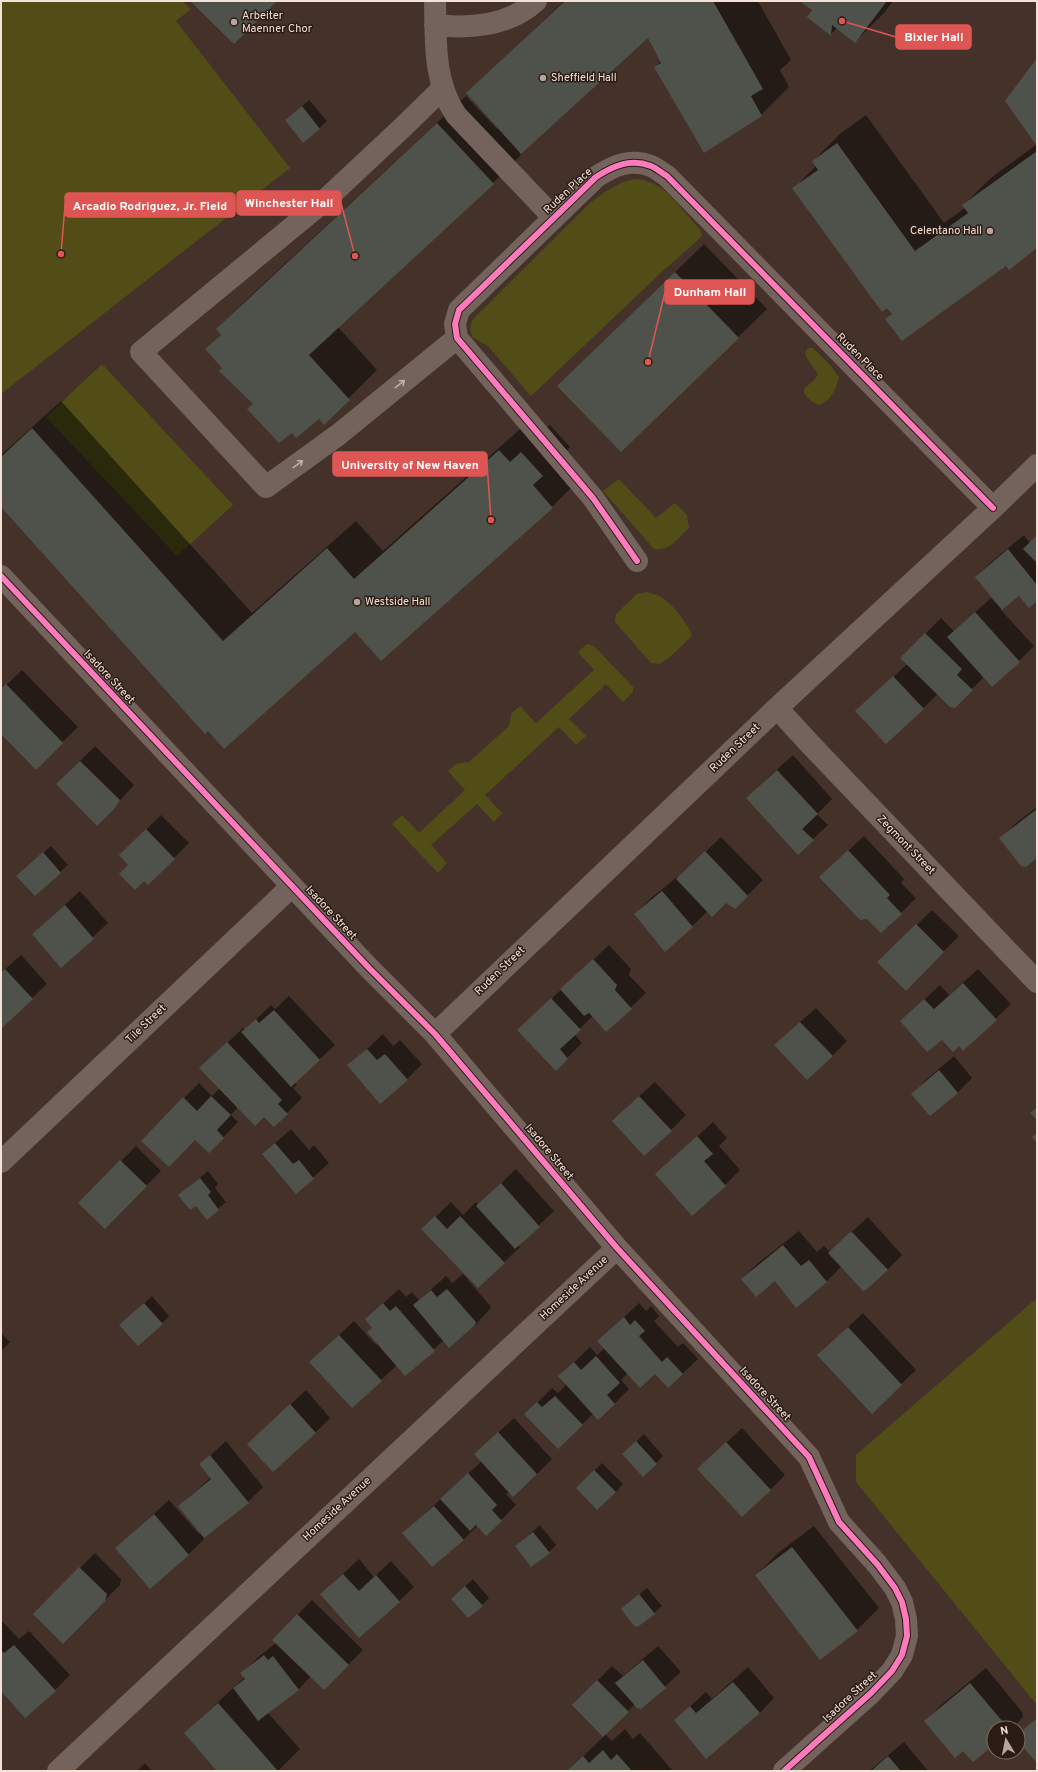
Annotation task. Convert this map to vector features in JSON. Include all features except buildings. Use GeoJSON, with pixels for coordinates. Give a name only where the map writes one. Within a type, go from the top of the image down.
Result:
{"type":"FeatureCollection","features":[{"type":"Feature","properties":{"kind":"street"},"geometry":{"type":"LineString","coordinates":[[435,1],[436,54],[443,88],[449,105],[456,115],[554,218]]}},
{"type":"Feature","properties":{"kind":"street"},"geometry":{"type":"LineString","coordinates":[[435,25],[456,28],[479,27],[508,19],[536,1]]}},
{"type":"Feature","properties":{"kind":"street"},"geometry":{"type":"LineString","coordinates":[[443,88],[323,202],[141,352],[266,487],[338,435],[457,338],[593,498],[637,561]]}},
{"type":"Feature","properties":{"kind":"street","name":"Ruden Place"},"geometry":{"type":"LineString","coordinates":[[457,338],[455,324],[459,310],[596,177],[613,166],[631,162],[651,166],[667,176],[993,508]]}},
{"type":"Feature","properties":{"kind":"street","name":"Ruden Street"},"geometry":{"type":"LineString","coordinates":[[435,1034],[777,708],[993,508],[1037,465]]}},
{"type":"Feature","properties":{"kind":"street","name":"Isadore Street"},"geometry":{"type":"LineString","coordinates":[[1,576],[369,968],[435,1034],[617,1248],[809,1457],[839,1522],[886,1575],[902,1602],[906,1618],[907,1636],[902,1655],[892,1671],[871,1693],[784,1771]]}},
{"type":"Feature","properties":{"kind":"street","name":"Zegmont Street"},"geometry":{"type":"LineString","coordinates":[[777,708],[815,750],[1037,982]]}},
{"type":"Feature","properties":{"kind":"street","name":"Tile Street"},"geometry":{"type":"LineString","coordinates":[[1,1162],[292,886]]}},
{"type":"Feature","properties":{"kind":"street","name":"Homeside Avenue"},"geometry":{"type":"LineString","coordinates":[[58,1771],[617,1248]]}},
{"type":"Feature","properties":{"kind":"shaded area"},"geometry":{"type":"Polygon","coordinates":[[[1,1],[182,1],[191,9],[176,21],[290,168],[1,394],[1,1]]]}},
{"type":"Feature","properties":{"kind":"shaded area"},"geometry":{"type":"Polygon","coordinates":[[[635,179],[655,184],[663,190],[679,205],[700,229],[702,235],[531,396],[488,346],[472,337],[470,328],[473,319],[590,203],[606,191],[622,182],[635,179]]]}},
{"type":"Feature","properties":{"kind":"shaded area"},"geometry":{"type":"Polygon","coordinates":[[[808,348],[813,348],[830,365],[839,377],[830,398],[823,404],[818,405],[810,400],[804,393],[804,389],[815,379],[818,374],[808,361],[805,352],[808,348]]]}},
{"type":"Feature","properties":{"kind":"shaded area"},"geometry":{"type":"Polygon","coordinates":[[[102,364],[233,505],[177,556],[46,417],[102,364]]]}},
{"type":"Feature","properties":{"kind":"shaded area"},"geometry":{"type":"Polygon","coordinates":[[[619,479],[656,518],[675,503],[687,515],[689,528],[669,546],[654,549],[603,491],[619,479]]]}},
{"type":"Feature","properties":{"kind":"shaded area"},"geometry":{"type":"Polygon","coordinates":[[[647,592],[660,596],[668,602],[685,621],[692,636],[670,657],[659,664],[651,663],[615,622],[616,614],[637,594],[647,592]]]}},
{"type":"Feature","properties":{"kind":"shaded area"},"geometry":{"type":"Polygon","coordinates":[[[587,644],[594,646],[633,687],[633,692],[623,702],[606,684],[569,719],[586,736],[576,745],[559,727],[485,795],[502,813],[494,822],[477,804],[431,845],[447,863],[438,873],[392,824],[402,815],[419,833],[465,790],[448,771],[456,764],[469,762],[509,726],[511,714],[520,706],[536,723],[594,670],[578,652],[587,644]]]}},
{"type":"Feature","properties":{"kind":"shaded area"},"geometry":{"type":"Polygon","coordinates":[[[1037,1298],[1037,1705],[856,1482],[856,1455],[1037,1298]]]}},
{"type":"Feature","properties":{"kind":"cycle path"},"geometry":{"type":"LineString","coordinates":[[637,561],[593,498],[457,338],[455,324],[459,310],[596,177],[622,164],[636,163],[651,166],[667,176],[993,508]]}},
{"type":"Feature","properties":{"kind":"cycle path"},"geometry":{"type":"LineString","coordinates":[[1,576],[369,968],[435,1034],[617,1248],[809,1457],[839,1522],[877,1564],[895,1588],[902,1602],[906,1619],[907,1636],[902,1655],[892,1671],[871,1693],[784,1771]]}},
{"type":"Feature","properties":{"kind":"place","name":"Bixler Hall"},"geometry":{"type":"Point","coordinates":[842,21]}},
{"type":"Feature","properties":{"kind":"place","name":"Arbeiter Maenner Chor"},"geometry":{"type":"Point","coordinates":[234,22]}},
{"type":"Feature","properties":{"kind":"place","name":"Sheffield Hall"},"geometry":{"type":"Point","coordinates":[543,78]}},
{"type":"Feature","properties":{"kind":"place","name":"Celentano Hall"},"geometry":{"type":"Point","coordinates":[990,231]}},
{"type":"Feature","properties":{"kind":"place","name":"Arcadio Rodriguez, Jr. Field"},"geometry":{"type":"Point","coordinates":[61,254]}},
{"type":"Feature","properties":{"kind":"place","name":"Winchester Hall"},"geometry":{"type":"Point","coordinates":[355,256]}},
{"type":"Feature","properties":{"kind":"place","name":"Dunham Hall"},"geometry":{"type":"Point","coordinates":[648,362]}},
{"type":"Feature","properties":{"kind":"place","name":"University of New Haven"},"geometry":{"type":"Point","coordinates":[491,520]}},
{"type":"Feature","properties":{"kind":"place","name":"Westside Hall"},"geometry":{"type":"Point","coordinates":[357,602]}}]}
